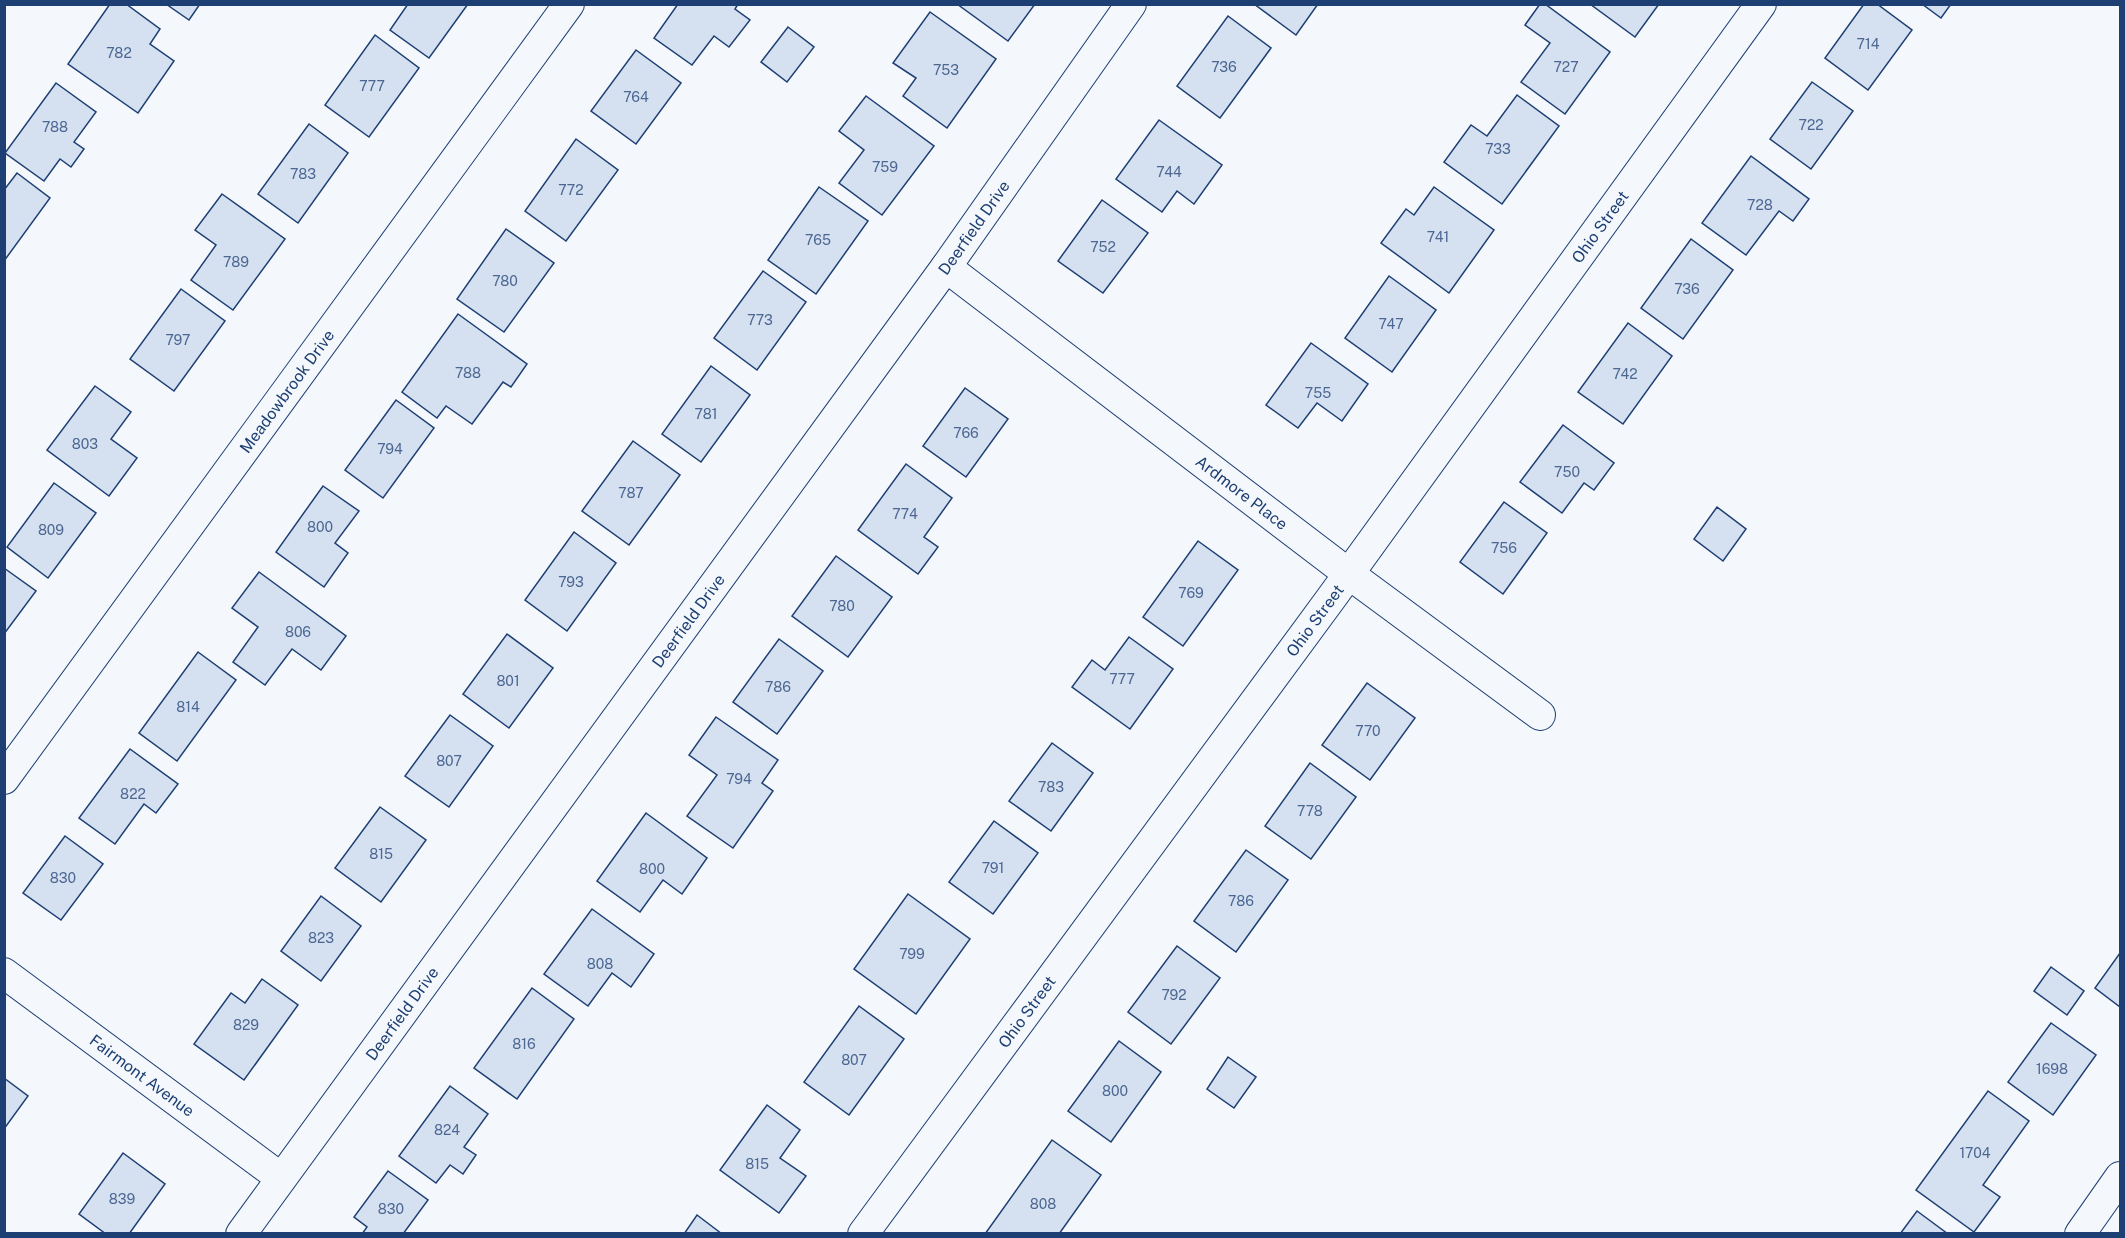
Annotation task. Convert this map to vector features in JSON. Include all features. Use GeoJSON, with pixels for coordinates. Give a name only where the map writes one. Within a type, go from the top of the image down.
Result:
{"type":"FeatureCollection","features":[{"type":"Feature","properties":{"kind":"street","name":"Meadowbrook Drive"},"geometry":{"type":"LineString","coordinates":[[4,779],[569,4]]}},
{"type":"Feature","properties":{"kind":"street","name":"Deerfield Drive"},"geometry":{"type":"LineString","coordinates":[[241,1233],[946,267],[1131,4]]}},
{"type":"Feature","properties":{"kind":"street","name":"Ohio Street"},"geometry":{"type":"LineString","coordinates":[[863,1233],[1349,574],[1761,4]]}},
{"type":"Feature","properties":{"kind":"street","name":"Ardmore Place"},"geometry":{"type":"LineString","coordinates":[[946,267],[1349,574],[1540,715]]}},
{"type":"Feature","properties":{"kind":"street","name":"Fairmont Avenue"},"geometry":{"type":"LineString","coordinates":[[4,974],[281,1178]]}},
{"type":"Feature","properties":{"kind":"street"},"geometry":{"type":"LineString","coordinates":[[2080,1233],[2121,1177]]}},
{"type":"Feature","properties":{"kind":"building"},"geometry":{"type":"Polygon","coordinates":[[[110,4],[126,4],[160,29],[150,44],[174,61],[138,113],[68,64],[110,4]]]}},
{"type":"Feature","properties":{"kind":"building"},"geometry":{"type":"Polygon","coordinates":[[[166,4],[200,4],[189,20],[166,4]]]}},
{"type":"Feature","properties":{"kind":"building"},"geometry":{"type":"Polygon","coordinates":[[[408,4],[468,4],[429,58],[390,30],[408,4]]]}},
{"type":"Feature","properties":{"kind":"building"},"geometry":{"type":"Polygon","coordinates":[[[678,4],[738,4],[735,9],[750,20],[729,47],[714,36],[692,65],[654,38],[678,4]]]}},
{"type":"Feature","properties":{"kind":"building"},"geometry":{"type":"Polygon","coordinates":[[[957,4],[1035,4],[1008,41],[957,4]]]}},
{"type":"Feature","properties":{"kind":"building"},"geometry":{"type":"Polygon","coordinates":[[[1254,4],[1318,4],[1296,35],[1254,4]]]}},
{"type":"Feature","properties":{"kind":"building"},"geometry":{"type":"Polygon","coordinates":[[[1540,4],[1545,4],[1610,52],[1565,114],[1521,82],[1550,43],[1525,25],[1540,4]]]}},
{"type":"Feature","properties":{"kind":"building"},"geometry":{"type":"Polygon","coordinates":[[[1590,4],[1659,4],[1635,37],[1590,4]]]}},
{"type":"Feature","properties":{"kind":"building"},"geometry":{"type":"Polygon","coordinates":[[[1864,4],[1877,4],[1912,30],[1868,90],[1825,58],[1864,4]]]}},
{"type":"Feature","properties":{"kind":"building"},"geometry":{"type":"Polygon","coordinates":[[[1922,4],[1951,4],[1941,18],[1922,4]]]}},
{"type":"Feature","properties":{"kind":"building"},"geometry":{"type":"Polygon","coordinates":[[[930,12],[996,59],[947,128],[903,96],[916,78],[893,63],[930,12]]]}},
{"type":"Feature","properties":{"kind":"building"},"geometry":{"type":"Polygon","coordinates":[[[1228,16],[1271,48],[1220,118],[1177,86],[1228,16]]]}},
{"type":"Feature","properties":{"kind":"building"},"geometry":{"type":"Polygon","coordinates":[[[788,27],[814,47],[787,82],[761,62],[788,27]]]}},
{"type":"Feature","properties":{"kind":"building"},"geometry":{"type":"Polygon","coordinates":[[[375,35],[419,68],[369,137],[325,105],[375,35]]]}},
{"type":"Feature","properties":{"kind":"building"},"geometry":{"type":"Polygon","coordinates":[[[636,50],[681,83],[636,144],[591,111],[636,50]]]}},
{"type":"Feature","properties":{"kind":"building"},"geometry":{"type":"Polygon","coordinates":[[[1812,82],[1853,111],[1811,169],[1770,139],[1812,82]]]}},
{"type":"Feature","properties":{"kind":"building"},"geometry":{"type":"Polygon","coordinates":[[[56,83],[96,112],[74,142],[84,149],[71,167],[60,159],[44,181],[5,153],[56,83]]]}},
{"type":"Feature","properties":{"kind":"building"},"geometry":{"type":"Polygon","coordinates":[[[1517,95],[1559,126],[1502,204],[1444,162],[1471,125],[1487,136],[1517,95]]]}},
{"type":"Feature","properties":{"kind":"building"},"geometry":{"type":"Polygon","coordinates":[[[866,96],[934,146],[882,215],[839,183],[864,150],[839,131],[866,96]]]}},
{"type":"Feature","properties":{"kind":"building"},"geometry":{"type":"Polygon","coordinates":[[[1159,120],[1222,165],[1194,204],[1177,191],[1162,212],[1116,179],[1159,120]]]}},
{"type":"Feature","properties":{"kind":"building"},"geometry":{"type":"Polygon","coordinates":[[[309,124],[348,153],[298,223],[258,194],[309,124]]]}},
{"type":"Feature","properties":{"kind":"building"},"geometry":{"type":"Polygon","coordinates":[[[576,139],[618,170],[566,241],[525,211],[576,139]]]}},
{"type":"Feature","properties":{"kind":"building"},"geometry":{"type":"Polygon","coordinates":[[[1751,156],[1809,199],[1793,221],[1779,211],[1746,255],[1702,223],[1751,156]]]}},
{"type":"Feature","properties":{"kind":"building"},"geometry":{"type":"Polygon","coordinates":[[[17,173],[50,198],[4,261],[4,190],[17,173]]]}},
{"type":"Feature","properties":{"kind":"building"},"geometry":{"type":"Polygon","coordinates":[[[819,187],[868,221],[816,294],[768,260],[819,187]]]}},
{"type":"Feature","properties":{"kind":"building"},"geometry":{"type":"Polygon","coordinates":[[[1434,187],[1494,230],[1449,293],[1381,243],[1406,209],[1414,215],[1434,187]]]}},
{"type":"Feature","properties":{"kind":"building"},"geometry":{"type":"Polygon","coordinates":[[[222,194],[285,239],[233,310],[191,280],[216,245],[195,230],[222,194]]]}},
{"type":"Feature","properties":{"kind":"building"},"geometry":{"type":"Polygon","coordinates":[[[1102,200],[1148,233],[1103,293],[1058,261],[1102,200]]]}},
{"type":"Feature","properties":{"kind":"building"},"geometry":{"type":"Polygon","coordinates":[[[506,229],[554,263],[504,332],[457,299],[506,229]]]}},
{"type":"Feature","properties":{"kind":"building"},"geometry":{"type":"Polygon","coordinates":[[[1691,239],[1733,270],[1683,339],[1641,308],[1691,239]]]}},
{"type":"Feature","properties":{"kind":"building"},"geometry":{"type":"Polygon","coordinates":[[[763,271],[806,302],[757,370],[714,338],[763,271]]]}},
{"type":"Feature","properties":{"kind":"building"},"geometry":{"type":"Polygon","coordinates":[[[1389,276],[1436,310],[1392,372],[1345,338],[1389,276]]]}},
{"type":"Feature","properties":{"kind":"building"},"geometry":{"type":"Polygon","coordinates":[[[181,289],[225,321],[174,391],[130,359],[181,289]]]}},
{"type":"Feature","properties":{"kind":"building"},"geometry":{"type":"Polygon","coordinates":[[[458,314],[527,364],[511,387],[503,382],[472,424],[446,406],[437,418],[402,392],[458,314]]]}},
{"type":"Feature","properties":{"kind":"building"},"geometry":{"type":"Polygon","coordinates":[[[1628,323],[1672,356],[1623,424],[1578,392],[1628,323]]]}},
{"type":"Feature","properties":{"kind":"building"},"geometry":{"type":"Polygon","coordinates":[[[1311,343],[1368,384],[1342,421],[1317,403],[1298,428],[1266,405],[1311,343]]]}},
{"type":"Feature","properties":{"kind":"building"},"geometry":{"type":"Polygon","coordinates":[[[711,366],[750,395],[701,462],[662,434],[711,366]]]}},
{"type":"Feature","properties":{"kind":"building"},"geometry":{"type":"Polygon","coordinates":[[[95,386],[131,412],[111,439],[137,458],[109,496],[47,450],[95,386]]]}},
{"type":"Feature","properties":{"kind":"building"},"geometry":{"type":"Polygon","coordinates":[[[965,388],[1008,419],[966,477],[923,446],[965,388]]]}},
{"type":"Feature","properties":{"kind":"building"},"geometry":{"type":"Polygon","coordinates":[[[396,400],[434,428],[383,498],[345,470],[396,400]]]}},
{"type":"Feature","properties":{"kind":"building"},"geometry":{"type":"Polygon","coordinates":[[[1563,425],[1614,463],[1594,490],[1584,483],[1562,513],[1520,482],[1563,425]]]}},
{"type":"Feature","properties":{"kind":"building"},"geometry":{"type":"Polygon","coordinates":[[[633,441],[680,475],[629,545],[582,511],[633,441]]]}},
{"type":"Feature","properties":{"kind":"building"},"geometry":{"type":"Polygon","coordinates":[[[906,464],[952,498],[924,537],[938,547],[918,574],[858,530],[906,464]]]}},
{"type":"Feature","properties":{"kind":"building"},"geometry":{"type":"Polygon","coordinates":[[[54,483],[96,513],[48,578],[7,547],[54,483]]]}},
{"type":"Feature","properties":{"kind":"building"},"geometry":{"type":"Polygon","coordinates":[[[323,486],[359,511],[335,543],[348,553],[324,587],[276,552],[323,486]]]}},
{"type":"Feature","properties":{"kind":"building"},"geometry":{"type":"Polygon","coordinates":[[[1504,502],[1547,533],[1503,594],[1460,562],[1504,502]]]}},
{"type":"Feature","properties":{"kind":"building"},"geometry":{"type":"Polygon","coordinates":[[[1717,507],[1746,529],[1723,561],[1694,539],[1717,507]]]}},
{"type":"Feature","properties":{"kind":"building"},"geometry":{"type":"Polygon","coordinates":[[[574,532],[616,563],[567,631],[525,600],[574,532]]]}},
{"type":"Feature","properties":{"kind":"building"},"geometry":{"type":"Polygon","coordinates":[[[1198,541],[1238,570],[1183,646],[1143,617],[1198,541]]]}},
{"type":"Feature","properties":{"kind":"building"},"geometry":{"type":"Polygon","coordinates":[[[836,556],[892,597],[848,657],[792,616],[836,556]]]}},
{"type":"Feature","properties":{"kind":"building"},"geometry":{"type":"Polygon","coordinates":[[[4,568],[36,591],[4,634],[4,568]]]}},
{"type":"Feature","properties":{"kind":"building"},"geometry":{"type":"Polygon","coordinates":[[[259,572],[346,636],[321,670],[292,649],[265,685],[233,662],[258,627],[232,608],[259,572]]]}},
{"type":"Feature","properties":{"kind":"building"},"geometry":{"type":"Polygon","coordinates":[[[507,634],[553,668],[509,728],[463,694],[507,634]]]}},
{"type":"Feature","properties":{"kind":"building"},"geometry":{"type":"Polygon","coordinates":[[[1129,637],[1173,669],[1130,729],[1072,687],[1092,660],[1105,670],[1129,637]]]}},
{"type":"Feature","properties":{"kind":"building"},"geometry":{"type":"Polygon","coordinates":[[[779,639],[823,671],[777,734],[733,702],[779,639]]]}},
{"type":"Feature","properties":{"kind":"building"},"geometry":{"type":"Polygon","coordinates":[[[198,652],[236,680],[177,761],[139,733],[198,652]]]}},
{"type":"Feature","properties":{"kind":"building"},"geometry":{"type":"Polygon","coordinates":[[[1367,683],[1415,718],[1370,780],[1322,745],[1367,683]]]}},
{"type":"Feature","properties":{"kind":"building"},"geometry":{"type":"Polygon","coordinates":[[[450,715],[493,746],[449,807],[405,776],[450,715]]]}},
{"type":"Feature","properties":{"kind":"building"},"geometry":{"type":"Polygon","coordinates":[[[716,717],[778,760],[762,783],[773,791],[733,848],[687,816],[717,775],[689,755],[716,717]]]}},
{"type":"Feature","properties":{"kind":"building"},"geometry":{"type":"Polygon","coordinates":[[[1052,743],[1093,773],[1051,831],[1009,801],[1052,743]]]}},
{"type":"Feature","properties":{"kind":"building"},"geometry":{"type":"Polygon","coordinates":[[[130,749],[178,784],[156,813],[144,804],[115,844],[79,818],[130,749]]]}},
{"type":"Feature","properties":{"kind":"building"},"geometry":{"type":"Polygon","coordinates":[[[1310,763],[1356,797],[1311,859],[1265,826],[1310,763]]]}},
{"type":"Feature","properties":{"kind":"building"},"geometry":{"type":"Polygon","coordinates":[[[380,807],[426,840],[381,902],[335,868],[380,807]]]}},
{"type":"Feature","properties":{"kind":"building"},"geometry":{"type":"Polygon","coordinates":[[[646,813],[707,858],[682,894],[663,880],[640,912],[597,881],[646,813]]]}},
{"type":"Feature","properties":{"kind":"building"},"geometry":{"type":"Polygon","coordinates":[[[994,821],[1038,853],[993,914],[949,882],[994,821]]]}},
{"type":"Feature","properties":{"kind":"building"},"geometry":{"type":"Polygon","coordinates":[[[65,836],[103,864],[61,920],[23,893],[65,836]]]}},
{"type":"Feature","properties":{"kind":"building"},"geometry":{"type":"Polygon","coordinates":[[[1246,850],[1288,880],[1236,952],[1194,921],[1246,850]]]}},
{"type":"Feature","properties":{"kind":"building"},"geometry":{"type":"Polygon","coordinates":[[[908,894],[970,939],[916,1014],[854,969],[908,894]]]}},
{"type":"Feature","properties":{"kind":"building"},"geometry":{"type":"Polygon","coordinates":[[[321,896],[361,926],[321,981],[281,951],[321,896]]]}},
{"type":"Feature","properties":{"kind":"building"},"geometry":{"type":"Polygon","coordinates":[[[592,909],[654,954],[631,987],[612,973],[588,1006],[544,974],[592,909]]]}},
{"type":"Feature","properties":{"kind":"building"},"geometry":{"type":"Polygon","coordinates":[[[1177,946],[1220,978],[1171,1044],[1128,1012],[1177,946]]]}},
{"type":"Feature","properties":{"kind":"building"},"geometry":{"type":"Polygon","coordinates":[[[2120,953],[2120,1007],[2095,988],[2120,953]]]}},
{"type":"Feature","properties":{"kind":"building"},"geometry":{"type":"Polygon","coordinates":[[[2051,967],[2084,991],[2067,1015],[2034,991],[2051,967]]]}},
{"type":"Feature","properties":{"kind":"building"},"geometry":{"type":"Polygon","coordinates":[[[262,979],[298,1005],[244,1080],[194,1044],[231,993],[245,1003],[262,979]]]}},
{"type":"Feature","properties":{"kind":"building"},"geometry":{"type":"Polygon","coordinates":[[[532,988],[574,1019],[517,1099],[474,1068],[532,988]]]}},
{"type":"Feature","properties":{"kind":"building"},"geometry":{"type":"Polygon","coordinates":[[[859,1006],[904,1039],[849,1115],[804,1082],[859,1006]]]}},
{"type":"Feature","properties":{"kind":"building"},"geometry":{"type":"Polygon","coordinates":[[[2051,1023],[2096,1055],[2053,1115],[2008,1082],[2051,1023]]]}},
{"type":"Feature","properties":{"kind":"building"},"geometry":{"type":"Polygon","coordinates":[[[1119,1041],[1161,1072],[1111,1142],[1068,1111],[1119,1041]]]}},
{"type":"Feature","properties":{"kind":"building"},"geometry":{"type":"Polygon","coordinates":[[[1228,1057],[1256,1077],[1234,1108],[1207,1089],[1228,1057]]]}},
{"type":"Feature","properties":{"kind":"building"},"geometry":{"type":"Polygon","coordinates":[[[4,1078],[28,1096],[4,1129],[4,1078]]]}},
{"type":"Feature","properties":{"kind":"building"},"geometry":{"type":"Polygon","coordinates":[[[450,1086],[488,1114],[464,1147],[476,1155],[463,1174],[450,1165],[436,1183],[399,1156],[450,1086]]]}},
{"type":"Feature","properties":{"kind":"building"},"geometry":{"type":"Polygon","coordinates":[[[1988,1091],[2029,1121],[1983,1185],[2000,1197],[1974,1232],[1916,1190],[1988,1091]]]}},
{"type":"Feature","properties":{"kind":"building"},"geometry":{"type":"Polygon","coordinates":[[[767,1105],[800,1130],[780,1158],[806,1176],[779,1213],[720,1170],[767,1105]]]}},
{"type":"Feature","properties":{"kind":"building"},"geometry":{"type":"Polygon","coordinates":[[[1052,1140],[1101,1175],[1059,1234],[985,1234],[1052,1140]]]}},
{"type":"Feature","properties":{"kind":"building"},"geometry":{"type":"Polygon","coordinates":[[[123,1153],[165,1184],[129,1234],[106,1234],[79,1214],[123,1153]]]}},
{"type":"Feature","properties":{"kind":"building"},"geometry":{"type":"Polygon","coordinates":[[[388,1171],[428,1200],[403,1234],[362,1234],[367,1227],[354,1217],[388,1171]]]}},
{"type":"Feature","properties":{"kind":"building"},"geometry":{"type":"Polygon","coordinates":[[[1917,1211],[1948,1234],[1900,1234],[1917,1211]]]}},
{"type":"Feature","properties":{"kind":"building"},"geometry":{"type":"Polygon","coordinates":[[[697,1215],[722,1234],[684,1234],[697,1215]]]}}]}
